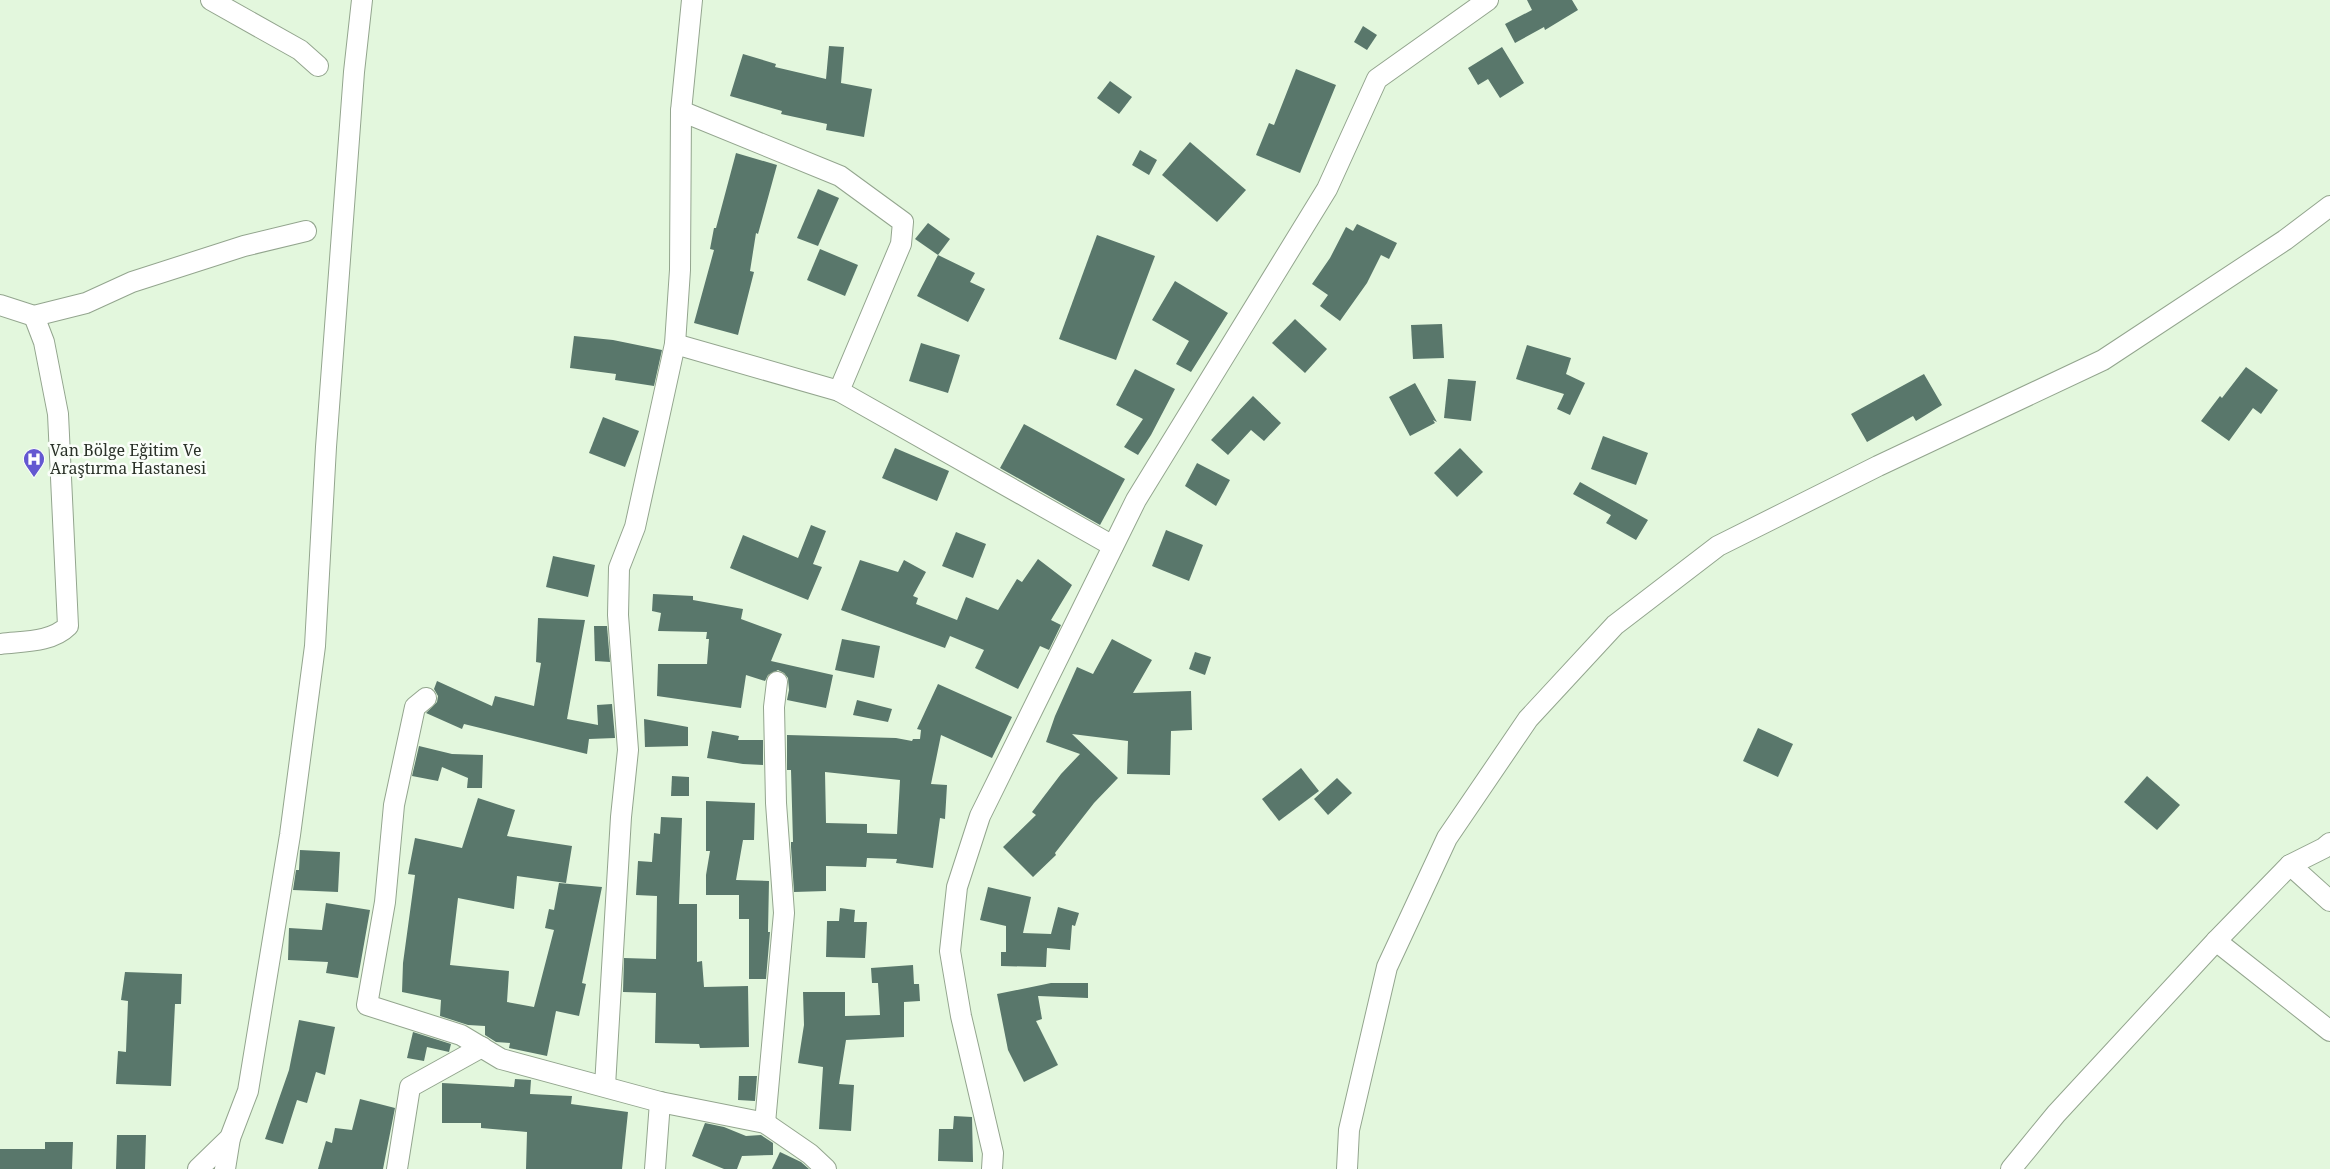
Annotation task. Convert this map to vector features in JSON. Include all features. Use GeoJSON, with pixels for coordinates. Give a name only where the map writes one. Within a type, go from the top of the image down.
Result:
{"type":"FeatureCollection","features":[{"type":"Feature","properties":{"kind":"street"},"geometry":{"type":"LineString","coordinates":[[211,0],[300,50],[318,66]]}},
{"type":"Feature","properties":{"kind":"street"},"geometry":{"type":"LineString","coordinates":[[225,1169],[230,1138],[248,1091],[264,988],[276,930],[315,646],[326,447],[354,72],[362,0]]}},
{"type":"Feature","properties":{"kind":"street"},"geometry":{"type":"LineString","coordinates":[[605,1086],[621,817],[628,750],[618,615],[619,568],[634,527],[675,344],[680,270],[681,112],[692,0]]}},
{"type":"Feature","properties":{"kind":"street"},"geometry":{"type":"LineString","coordinates":[[992,1169],[992,1153],[961,1016],[950,951],[957,887],[980,816],[1136,500],[1327,189],[1378,79],[1488,0]]}},
{"type":"Feature","properties":{"kind":"street"},"geometry":{"type":"LineString","coordinates":[[681,112],[840,176],[903,222],[901,244],[839,391]]}},
{"type":"Feature","properties":{"kind":"street"},"geometry":{"type":"LineString","coordinates":[[1347,1169],[1349,1130],[1387,967],[1447,838],[1528,719],[1615,625],[1718,546],[1878,466],[2102,360],[2286,240],[2330,206]]}},
{"type":"Feature","properties":{"kind":"street"},"geometry":{"type":"LineString","coordinates":[[0,305],[34,316],[86,303],[132,282],[244,246],[306,231]]}},
{"type":"Feature","properties":{"kind":"street"},"geometry":{"type":"LineString","coordinates":[[0,644],[45,639],[61,633],[68,626],[58,414],[44,342],[34,316]]}},
{"type":"Feature","properties":{"kind":"street"},"geometry":{"type":"LineString","coordinates":[[675,344],[839,391],[1113,546]]}},
{"type":"Feature","properties":{"kind":"street"},"geometry":{"type":"LineString","coordinates":[[765,1123],[784,913],[776,803],[774,707],[777,682]]}},
{"type":"Feature","properties":{"kind":"street"},"geometry":{"type":"LineString","coordinates":[[426,698],[415,707],[394,805],[385,902],[367,1005],[461,1035],[501,1059],[660,1102],[765,1123],[810,1154],[826,1169]]}},
{"type":"Feature","properties":{"kind":"street"},"geometry":{"type":"LineString","coordinates":[[2011,1169],[2056,1114],[2290,865],[2330,843]]}},
{"type":"Feature","properties":{"kind":"street"},"geometry":{"type":"LineString","coordinates":[[2290,865],[2330,901]]}},
{"type":"Feature","properties":{"kind":"street"},"geometry":{"type":"LineString","coordinates":[[2216,942],[2330,1031]]}},
{"type":"Feature","properties":{"kind":"street"},"geometry":{"type":"LineString","coordinates":[[397,1169],[410,1087],[482,1047]]}},
{"type":"Feature","properties":{"kind":"street"},"geometry":{"type":"LineString","coordinates":[[655,1169],[660,1102]]}},
{"type":"Feature","properties":{"kind":"street"},"geometry":{"type":"LineString","coordinates":[[198,1169],[230,1138]]}},
{"type":"Feature","properties":{"kind":"building"},"geometry":{"type":"Polygon","coordinates":[[[1527,0],[1572,0],[1578,10],[1545,30],[1544,27],[1515,43],[1505,24],[1532,10],[1527,0]]]}},
{"type":"Feature","properties":{"kind":"building"},"geometry":{"type":"Polygon","coordinates":[[[1363,26],[1377,35],[1367,50],[1354,42],[1363,26]]]}},
{"type":"Feature","properties":{"kind":"building"},"geometry":{"type":"Polygon","coordinates":[[[829,46],[844,47],[841,83],[872,89],[864,137],[826,130],[827,124],[781,114],[782,111],[730,96],[743,54],[776,64],[775,67],[826,79],[829,46]]]}},
{"type":"Feature","properties":{"kind":"building"},"geometry":{"type":"Polygon","coordinates":[[[1502,47],[1524,83],[1500,98],[1488,79],[1478,85],[1468,68],[1502,47]]]}},
{"type":"Feature","properties":{"kind":"building"},"geometry":{"type":"Polygon","coordinates":[[[1296,69],[1336,85],[1300,173],[1256,155],[1269,123],[1274,125],[1296,69]]]}},
{"type":"Feature","properties":{"kind":"building"},"geometry":{"type":"Polygon","coordinates":[[[1110,81],[1132,97],[1119,114],[1097,98],[1110,81]]]}},
{"type":"Feature","properties":{"kind":"building"},"geometry":{"type":"Polygon","coordinates":[[[1190,142],[1246,190],[1217,222],[1162,175],[1190,142]]]}},
{"type":"Feature","properties":{"kind":"building"},"geometry":{"type":"Polygon","coordinates":[[[1140,150],[1157,160],[1149,175],[1132,165],[1140,150]]]}},
{"type":"Feature","properties":{"kind":"building"},"geometry":{"type":"Polygon","coordinates":[[[736,153],[777,165],[758,234],[756,233],[750,271],[754,272],[738,335],[694,323],[714,250],[710,249],[714,228],[716,228],[736,153]]]}},
{"type":"Feature","properties":{"kind":"building"},"geometry":{"type":"Polygon","coordinates":[[[818,189],[839,198],[818,246],[797,238],[818,189]]]}},
{"type":"Feature","properties":{"kind":"building"},"geometry":{"type":"Polygon","coordinates":[[[928,223],[950,239],[938,255],[915,239],[928,223]]]}},
{"type":"Feature","properties":{"kind":"building"},"geometry":{"type":"Polygon","coordinates":[[[1357,224],[1397,243],[1389,259],[1381,255],[1367,283],[1340,321],[1320,306],[1328,295],[1312,284],[1330,258],[1346,227],[1353,231],[1357,224]]]}},
{"type":"Feature","properties":{"kind":"building"},"geometry":{"type":"Polygon","coordinates":[[[1097,235],[1155,256],[1116,360],[1059,339],[1097,235]]]}},
{"type":"Feature","properties":{"kind":"building"},"geometry":{"type":"Polygon","coordinates":[[[820,249],[858,265],[845,296],[807,280],[820,249]]]}},
{"type":"Feature","properties":{"kind":"building"},"geometry":{"type":"Polygon","coordinates":[[[938,255],[975,273],[970,282],[985,289],[968,322],[917,296],[938,255]]]}},
{"type":"Feature","properties":{"kind":"building"},"geometry":{"type":"Polygon","coordinates":[[[1175,281],[1228,313],[1191,372],[1176,364],[1189,341],[1152,320],[1175,281]]]}},
{"type":"Feature","properties":{"kind":"building"},"geometry":{"type":"Polygon","coordinates":[[[1295,319],[1327,349],[1305,373],[1272,343],[1295,319]]]}},
{"type":"Feature","properties":{"kind":"building"},"geometry":{"type":"Polygon","coordinates":[[[1442,324],[1444,358],[1413,359],[1411,325],[1442,324]]]}},
{"type":"Feature","properties":{"kind":"building"},"geometry":{"type":"Polygon","coordinates":[[[574,336],[613,340],[662,350],[654,386],[615,380],[616,374],[570,368],[574,336]]]}},
{"type":"Feature","properties":{"kind":"building"},"geometry":{"type":"Polygon","coordinates":[[[921,343],[960,355],[948,393],[909,381],[921,343]]]}},
{"type":"Feature","properties":{"kind":"building"},"geometry":{"type":"Polygon","coordinates":[[[1527,345],[1571,358],[1566,374],[1585,383],[1570,415],[1557,409],[1564,394],[1516,379],[1527,345]]]}},
{"type":"Feature","properties":{"kind":"building"},"geometry":{"type":"Polygon","coordinates":[[[2246,367],[2278,390],[2261,414],[2253,408],[2229,441],[2201,421],[2246,367]]]}},
{"type":"Feature","properties":{"kind":"building"},"geometry":{"type":"Polygon","coordinates":[[[1135,369],[1175,389],[1151,435],[1138,455],[1124,447],[1143,419],[1116,405],[1135,369]]]}},
{"type":"Feature","properties":{"kind":"building"},"geometry":{"type":"Polygon","coordinates":[[[1924,374],[1942,405],[1916,421],[1913,416],[1867,442],[1851,414],[1924,374]]]}},
{"type":"Feature","properties":{"kind":"building"},"geometry":{"type":"Polygon","coordinates":[[[1448,379],[1476,381],[1471,421],[1444,418],[1448,379]]]}},
{"type":"Feature","properties":{"kind":"building"},"geometry":{"type":"Polygon","coordinates":[[[1415,383],[1437,422],[1433,420],[1435,423],[1410,436],[1389,397],[1415,383]]]}},
{"type":"Feature","properties":{"kind":"building"},"geometry":{"type":"Polygon","coordinates":[[[1253,396],[1281,423],[1264,441],[1251,430],[1228,455],[1211,440],[1253,396]]]}},
{"type":"Feature","properties":{"kind":"building"},"geometry":{"type":"Polygon","coordinates":[[[603,417],[639,431],[625,467],[589,453],[603,417]]]}},
{"type":"Feature","properties":{"kind":"building"},"geometry":{"type":"Polygon","coordinates":[[[1024,424],[1125,479],[1100,525],[1000,468],[1024,424]]]}},
{"type":"Feature","properties":{"kind":"building"},"geometry":{"type":"Polygon","coordinates":[[[1603,436],[1648,453],[1636,485],[1591,469],[1603,436]]]}},
{"type":"Feature","properties":{"kind":"building"},"geometry":{"type":"Polygon","coordinates":[[[895,448],[949,471],[937,501],[882,478],[895,448]]]}},
{"type":"Feature","properties":{"kind":"building"},"geometry":{"type":"Polygon","coordinates":[[[1460,448],[1483,472],[1457,497],[1434,473],[1460,448]]]}},
{"type":"Feature","properties":{"kind":"building"},"geometry":{"type":"Polygon","coordinates":[[[1197,463],[1230,480],[1216,506],[1185,486],[1197,463]]]}},
{"type":"Feature","properties":{"kind":"building"},"geometry":{"type":"Polygon","coordinates":[[[1580,482],[1648,520],[1636,540],[1606,523],[1611,515],[1573,494],[1580,482]]]}},
{"type":"Feature","properties":{"kind":"building"},"geometry":{"type":"Polygon","coordinates":[[[811,525],[826,531],[813,564],[822,567],[808,600],[730,568],[743,535],[798,558],[811,525]]]}},
{"type":"Feature","properties":{"kind":"building"},"geometry":{"type":"Polygon","coordinates":[[[1166,530],[1203,545],[1189,581],[1152,566],[1166,530]]]}},
{"type":"Feature","properties":{"kind":"building"},"geometry":{"type":"Polygon","coordinates":[[[956,532],[986,544],[973,578],[942,566],[956,532]]]}},
{"type":"Feature","properties":{"kind":"building"},"geometry":{"type":"Polygon","coordinates":[[[553,556],[595,565],[588,597],[546,587],[553,556]]]}},
{"type":"Feature","properties":{"kind":"building"},"geometry":{"type":"Polygon","coordinates":[[[1038,559],[1072,585],[1051,620],[1061,625],[1049,650],[1040,646],[1018,689],[975,668],[984,650],[950,636],[945,648],[841,610],[860,560],[898,572],[904,560],[926,572],[913,596],[918,598],[916,604],[957,620],[966,597],[998,610],[1017,579],[1022,582],[1038,559]]]}},
{"type":"Feature","properties":{"kind":"building"},"geometry":{"type":"Polygon","coordinates":[[[653,594],[693,596],[693,600],[743,609],[741,619],[782,634],[771,661],[833,675],[826,708],[787,700],[789,690],[788,678],[778,670],[768,675],[765,681],[746,675],[741,708],[657,696],[658,664],[707,664],[709,639],[706,639],[707,632],[658,631],[661,613],[652,611],[653,594]]]}},
{"type":"Feature","properties":{"kind":"building"},"geometry":{"type":"Polygon","coordinates":[[[538,618],[585,620],[567,719],[598,725],[597,705],[612,704],[615,738],[589,739],[587,754],[464,724],[462,729],[426,713],[437,702],[438,696],[434,689],[437,681],[492,706],[495,696],[534,706],[541,663],[536,662],[538,618]]]}},
{"type":"Feature","properties":{"kind":"building"},"geometry":{"type":"Polygon","coordinates":[[[594,626],[607,626],[610,662],[595,661],[594,626]]]}},
{"type":"Feature","properties":{"kind":"building"},"geometry":{"type":"Polygon","coordinates":[[[842,639],[880,646],[874,678],[835,670],[842,639]]]}},
{"type":"Feature","properties":{"kind":"building"},"geometry":{"type":"Polygon","coordinates":[[[1112,639],[1152,660],[1133,693],[1191,691],[1192,730],[1171,731],[1170,775],[1127,774],[1128,741],[1072,734],[1118,778],[1094,803],[1055,853],[1056,855],[1033,877],[1003,847],[1036,815],[1032,812],[1061,774],[1080,754],[1046,742],[1055,716],[1077,667],[1093,674],[1112,639]]]}},
{"type":"Feature","properties":{"kind":"building"},"geometry":{"type":"Polygon","coordinates":[[[1195,652],[1211,657],[1205,675],[1189,669],[1195,652]]]}},
{"type":"Feature","properties":{"kind":"building"},"geometry":{"type":"Polygon","coordinates":[[[938,684],[1012,717],[992,758],[941,735],[931,784],[947,785],[945,819],[940,818],[933,868],[896,863],[897,859],[867,858],[866,867],[826,866],[826,891],[794,892],[791,847],[791,842],[793,842],[791,770],[787,770],[787,735],[896,738],[912,741],[913,739],[920,739],[921,730],[917,729],[938,684]],[[825,772],[826,823],[867,824],[867,833],[897,834],[900,780],[825,772]]]}},
{"type":"Feature","properties":{"kind":"building"},"geometry":{"type":"Polygon","coordinates":[[[857,700],[892,709],[888,722],[853,715],[857,700]]]}},
{"type":"Feature","properties":{"kind":"building"},"geometry":{"type":"Polygon","coordinates":[[[644,719],[688,727],[688,746],[645,747],[644,719]]]}},
{"type":"Feature","properties":{"kind":"building"},"geometry":{"type":"Polygon","coordinates":[[[1758,728],[1793,744],[1778,777],[1743,761],[1758,728]]]}},
{"type":"Feature","properties":{"kind":"building"},"geometry":{"type":"Polygon","coordinates":[[[712,731],[739,736],[738,740],[763,740],[763,765],[707,758],[712,731]]]}},
{"type":"Feature","properties":{"kind":"building"},"geometry":{"type":"Polygon","coordinates":[[[419,746],[452,754],[483,755],[482,788],[467,788],[468,778],[442,767],[438,781],[412,776],[419,746]]]}},
{"type":"Feature","properties":{"kind":"building"},"geometry":{"type":"Polygon","coordinates":[[[1301,768],[1319,791],[1279,821],[1262,799],[1301,768]]]}},
{"type":"Feature","properties":{"kind":"building"},"geometry":{"type":"Polygon","coordinates":[[[672,776],[689,777],[689,796],[671,796],[672,776]]]}},
{"type":"Feature","properties":{"kind":"building"},"geometry":{"type":"Polygon","coordinates":[[[2147,776],[2180,805],[2157,830],[2124,802],[2147,776]]]}},
{"type":"Feature","properties":{"kind":"building"},"geometry":{"type":"Polygon","coordinates":[[[1337,778],[1352,793],[1328,815],[1314,799],[1337,778]]]}},
{"type":"Feature","properties":{"kind":"building"},"geometry":{"type":"Polygon","coordinates":[[[478,798],[515,810],[507,836],[572,846],[566,883],[517,876],[514,909],[458,898],[450,965],[509,971],[507,1002],[534,1007],[554,930],[545,928],[549,909],[554,910],[559,883],[602,887],[582,983],[586,984],[579,1016],[556,1011],[547,1056],[509,1048],[510,1043],[496,1042],[485,1035],[485,1026],[468,1025],[440,1016],[441,1000],[402,992],[403,963],[415,875],[408,874],[415,838],[462,848],[478,798]]]}},
{"type":"Feature","properties":{"kind":"building"},"geometry":{"type":"Polygon","coordinates":[[[706,801],[755,803],[754,840],[743,840],[736,880],[769,881],[768,932],[770,932],[766,979],[749,979],[749,919],[739,919],[739,895],[706,895],[706,875],[710,851],[706,851],[706,801]]]}},
{"type":"Feature","properties":{"kind":"building"},"geometry":{"type":"Polygon","coordinates":[[[661,817],[682,818],[679,904],[697,904],[697,962],[702,961],[704,987],[748,986],[749,1047],[700,1048],[699,1044],[655,1043],[656,993],[623,992],[624,958],[656,959],[657,896],[636,895],[638,861],[652,862],[654,833],[660,834],[661,817]]]}},
{"type":"Feature","properties":{"kind":"building"},"geometry":{"type":"Polygon","coordinates":[[[300,850],[340,852],[338,892],[293,890],[296,870],[299,870],[300,850]]]}},
{"type":"Feature","properties":{"kind":"building"},"geometry":{"type":"Polygon","coordinates":[[[988,887],[1031,897],[1023,933],[1051,934],[1058,907],[1079,913],[1075,926],[1072,925],[1070,950],[1047,948],[1046,967],[1001,966],[1001,952],[1006,952],[1006,926],[980,920],[988,887]]]}},
{"type":"Feature","properties":{"kind":"building"},"geometry":{"type":"Polygon","coordinates":[[[326,903],[370,910],[358,978],[326,973],[328,962],[288,960],[289,928],[322,930],[326,903]]]}},
{"type":"Feature","properties":{"kind":"building"},"geometry":{"type":"Polygon","coordinates":[[[840,908],[855,910],[854,922],[867,922],[865,958],[826,957],[827,921],[839,921],[840,908]]]}},
{"type":"Feature","properties":{"kind":"building"},"geometry":{"type":"Polygon","coordinates":[[[913,965],[914,984],[919,984],[920,1001],[904,1002],[904,1037],[846,1040],[839,1084],[854,1085],[851,1131],[819,1129],[823,1067],[798,1063],[804,1025],[803,992],[845,992],[845,1016],[880,1015],[878,983],[872,983],[871,968],[913,965]]]}},
{"type":"Feature","properties":{"kind":"building"},"geometry":{"type":"Polygon","coordinates":[[[125,972],[182,974],[181,1004],[175,1004],[171,1086],[116,1084],[118,1051],[126,1052],[128,1001],[121,1000],[125,972]]]}},
{"type":"Feature","properties":{"kind":"building"},"geometry":{"type":"Polygon","coordinates":[[[1051,983],[1088,983],[1088,998],[1038,996],[1042,1019],[1036,1021],[1058,1065],[1024,1082],[1008,1050],[997,994],[1051,983]]]}},
{"type":"Feature","properties":{"kind":"building"},"geometry":{"type":"Polygon","coordinates":[[[299,1020],[335,1027],[325,1075],[316,1072],[307,1103],[297,1100],[283,1144],[265,1139],[289,1070],[299,1020]]]}},
{"type":"Feature","properties":{"kind":"building"},"geometry":{"type":"Polygon","coordinates":[[[413,1032],[451,1044],[449,1052],[427,1047],[424,1061],[407,1058],[413,1032]]]}},
{"type":"Feature","properties":{"kind":"building"},"geometry":{"type":"Polygon","coordinates":[[[739,1076],[757,1076],[755,1101],[738,1100],[739,1076]]]}},
{"type":"Feature","properties":{"kind":"building"},"geometry":{"type":"Polygon","coordinates":[[[515,1079],[531,1080],[530,1094],[572,1096],[571,1104],[628,1112],[622,1169],[526,1169],[527,1132],[481,1128],[481,1123],[442,1123],[442,1083],[514,1087],[515,1079]]]}},
{"type":"Feature","properties":{"kind":"building"},"geometry":{"type":"Polygon","coordinates":[[[360,1099],[395,1108],[383,1169],[318,1169],[326,1141],[332,1143],[335,1128],[352,1130],[360,1099]]]}},
{"type":"Feature","properties":{"kind":"building"},"geometry":{"type":"Polygon","coordinates":[[[954,1116],[972,1117],[973,1162],[938,1161],[939,1129],[953,1129],[954,1116]]]}},
{"type":"Feature","properties":{"kind":"building"},"geometry":{"type":"Polygon","coordinates":[[[705,1123],[724,1127],[746,1136],[761,1135],[773,1143],[773,1155],[742,1156],[737,1169],[724,1169],[692,1156],[705,1123]]]}},
{"type":"Feature","properties":{"kind":"building"},"geometry":{"type":"Polygon","coordinates":[[[117,1135],[146,1135],[145,1169],[116,1169],[117,1135]]]}},
{"type":"Feature","properties":{"kind":"building"},"geometry":{"type":"Polygon","coordinates":[[[45,1142],[73,1142],[72,1169],[0,1169],[0,1149],[45,1149],[45,1142]]]}},
{"type":"Feature","properties":{"kind":"building"},"geometry":{"type":"Polygon","coordinates":[[[780,1152],[801,1162],[809,1169],[772,1169],[780,1152]]]}},
{"type":"Feature","properties":{"kind":"place","name":"Van Bölge Eğitim Ve Araştırma Hastanesi"},"geometry":{"type":"Point","coordinates":[34,478]}}]}
